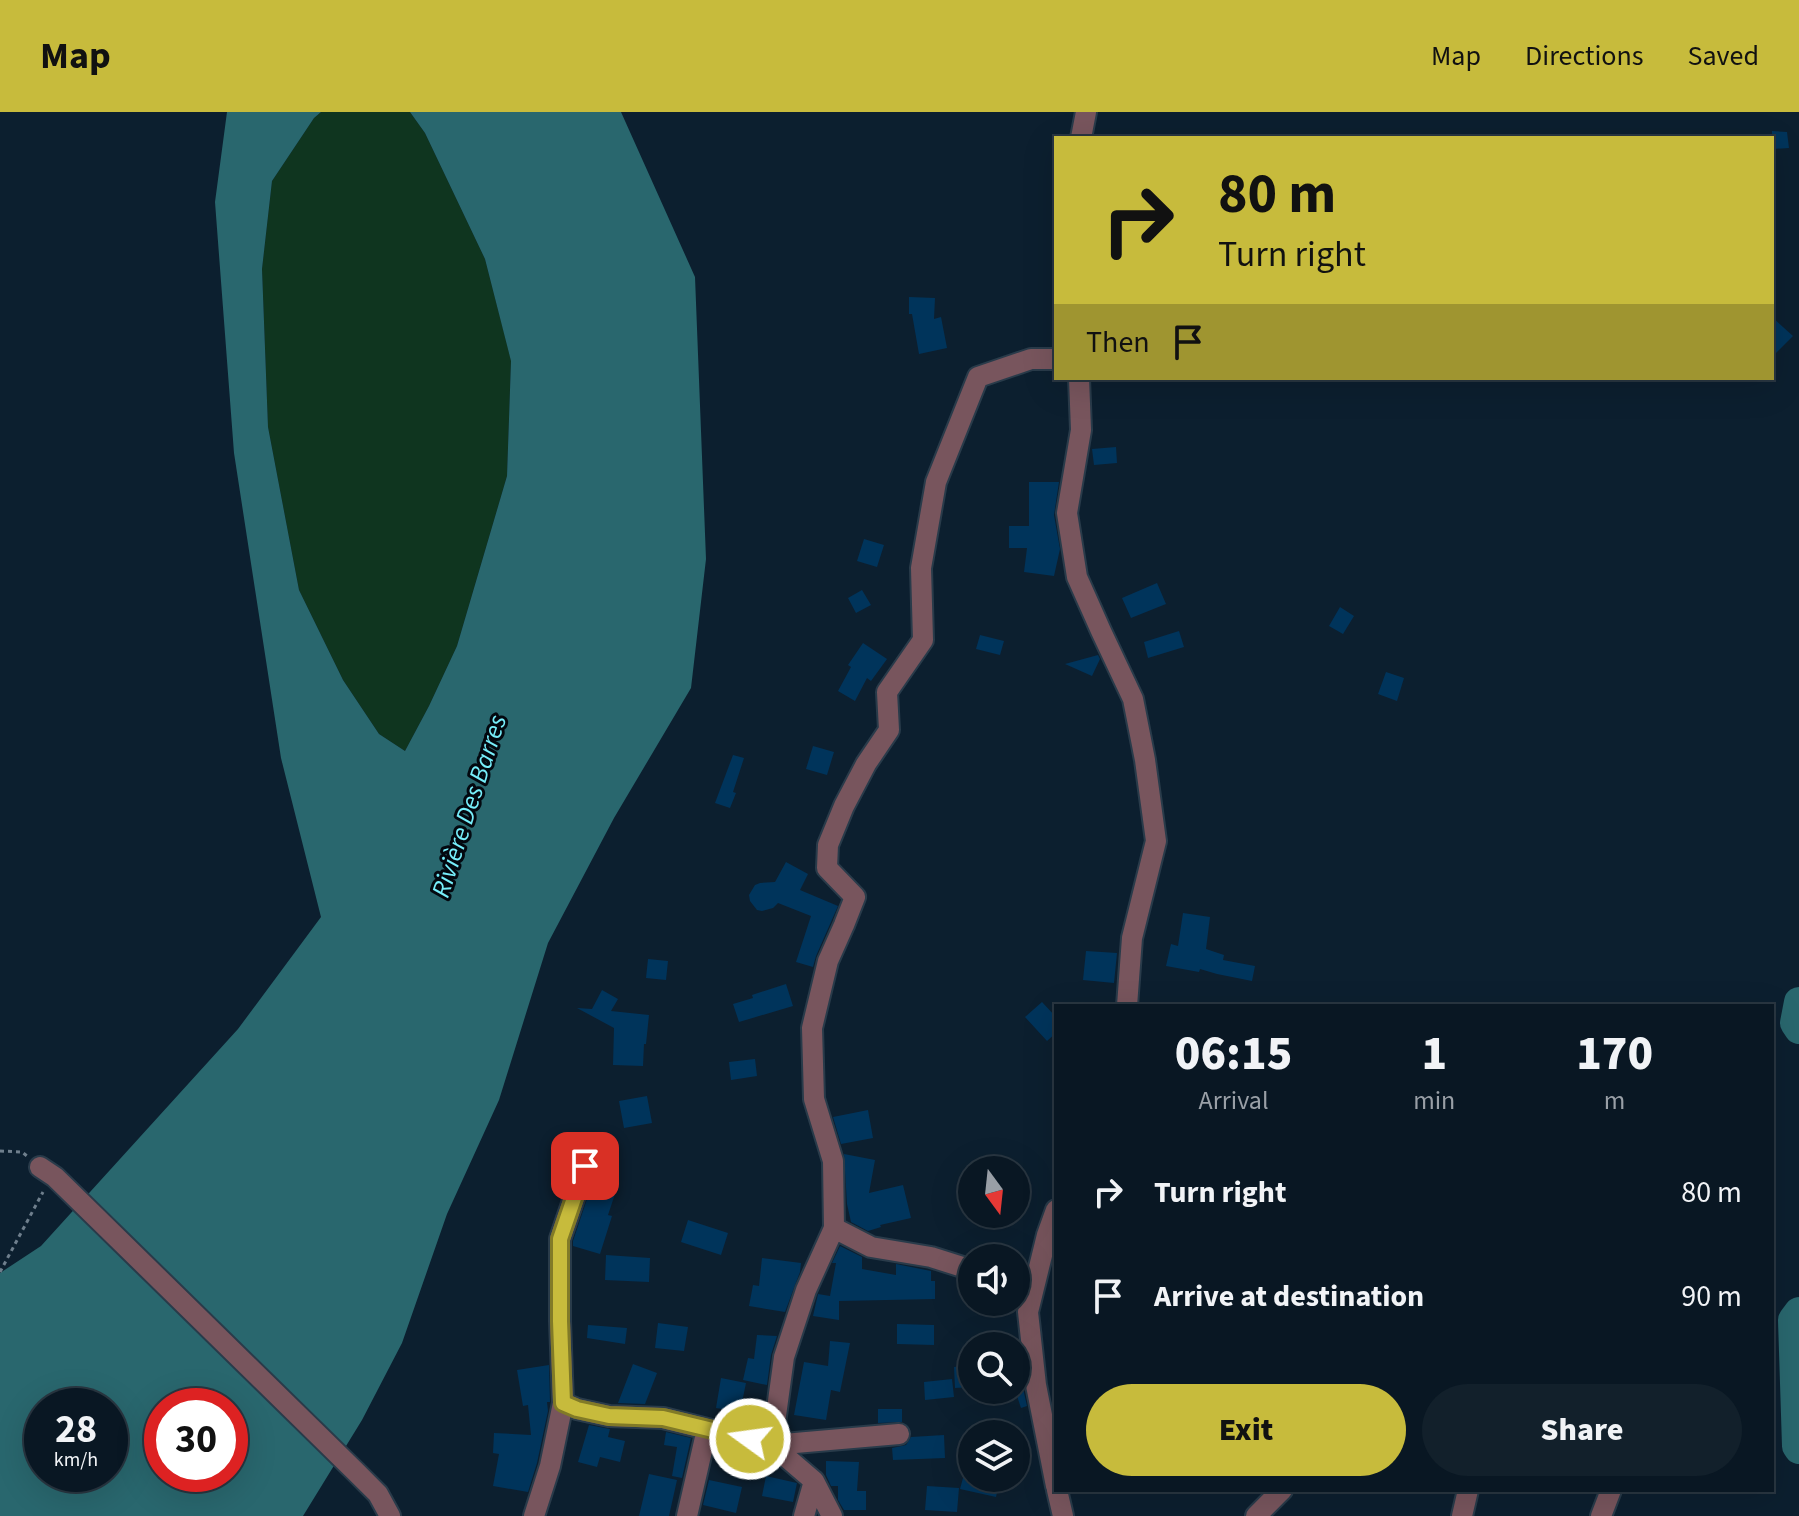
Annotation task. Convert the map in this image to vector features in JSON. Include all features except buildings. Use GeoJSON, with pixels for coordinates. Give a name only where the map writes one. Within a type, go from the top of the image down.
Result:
{"type":"FeatureCollection","features":[{"type":"Feature","properties":{"kind":"street"},"geometry":{"type":"LineString","coordinates":[[1081,136],[1086,112]]}},
{"type":"Feature","properties":{"kind":"street"},"geometry":{"type":"LineString","coordinates":[[772,1445],[784,1357],[806,1290],[834,1228],[833,1161],[814,1099],[812,1028],[828,961],[855,897],[827,868],[828,845],[866,764],[889,730],[887,692],[923,640],[921,568],[936,482],[978,377],[1031,359],[1054,359]]}},
{"type":"Feature","properties":{"kind":"street"},"geometry":{"type":"LineString","coordinates":[[1079,380],[1081,430],[1067,513],[1077,577],[1133,699],[1156,841],[1132,938],[1127,1004]]}},
{"type":"Feature","properties":{"kind":"street"},"geometry":{"type":"LineString","coordinates":[[534,1516],[550,1466],[563,1403],[560,1239],[585,1166]]}},
{"type":"Feature","properties":{"kind":"street"},"geometry":{"type":"LineString","coordinates":[[48,1172],[378,1494],[390,1516]]}},
{"type":"Feature","properties":{"kind":"street"},"geometry":{"type":"LineString","coordinates":[[1030,1272],[1054,1215]]}},
{"type":"Feature","properties":{"kind":"street"},"geometry":{"type":"LineString","coordinates":[[834,1228],[871,1247],[931,1257],[958,1266]]}},
{"type":"Feature","properties":{"kind":"street"},"geometry":{"type":"LineString","coordinates":[[1028,1316],[1036,1385],[1054,1478]]}},
{"type":"Feature","properties":{"kind":"street"},"geometry":{"type":"LineString","coordinates":[[563,1403],[609,1416],[663,1418],[772,1445],[899,1434]]}},
{"type":"Feature","properties":{"kind":"street"},"geometry":{"type":"LineString","coordinates":[[687,1516],[707,1429]]}},
{"type":"Feature","properties":{"kind":"street"},"geometry":{"type":"LineString","coordinates":[[772,1445],[814,1481],[832,1516]]}},
{"type":"Feature","properties":{"kind":"street"},"geometry":{"type":"LineString","coordinates":[[804,1516],[814,1481]]}},
{"type":"Feature","properties":{"kind":"street"},"geometry":{"type":"LineString","coordinates":[[1057,1492],[1063,1516]]}},
{"type":"Feature","properties":{"kind":"street"},"geometry":{"type":"LineString","coordinates":[[1256,1516],[1280,1492]]}},
{"type":"Feature","properties":{"kind":"street"},"geometry":{"type":"LineString","coordinates":[[1462,1516],[1468,1492]]}},
{"type":"Feature","properties":{"kind":"street"},"geometry":{"type":"LineString","coordinates":[[1601,1516],[1610,1492]]}},
{"type":"Feature","properties":{"kind":"path"},"geometry":{"type":"LineString","coordinates":[[0,1151],[22,1152],[48,1172],[44,1190],[0,1272]]}},
{"type":"Feature","properties":{"kind":"shaded area"},"geometry":{"type":"Polygon","coordinates":[[[321,112],[410,112],[425,133],[485,259],[511,360],[507,476],[457,646],[405,751],[379,734],[343,680],[299,590],[268,427],[262,269],[272,181],[321,112]]]}},
{"type":"Feature","properties":{"kind":"water","name":"Rivière Des Barres"},"geometry":{"type":"Polygon","coordinates":[[[227,112],[321,112],[272,181],[262,269],[268,427],[299,590],[343,680],[379,734],[405,751],[457,646],[507,476],[511,361],[485,259],[425,133],[410,112],[621,112],[695,277],[706,559],[691,688],[614,818],[548,943],[499,1100],[447,1214],[402,1343],[362,1420],[303,1516],[0,1516],[0,1273],[41,1246],[238,1029],[321,917],[281,758],[234,453],[215,202],[227,112]]]}},
{"type":"Feature","properties":{"kind":"waterway"},"geometry":{"type":"LineString","coordinates":[[1799,1002],[1795,1023],[1799,1029]]}},
{"type":"Feature","properties":{"kind":"waterway"},"geometry":{"type":"LineString","coordinates":[[1799,1312],[1793,1320],[1799,1449]]}},
{"type":"Feature","properties":{"kind":"route"},"geometry":{"type":"LineString","coordinates":[[585,1166],[560,1239],[563,1403],[609,1416],[663,1418],[750,1439]]}}]}
